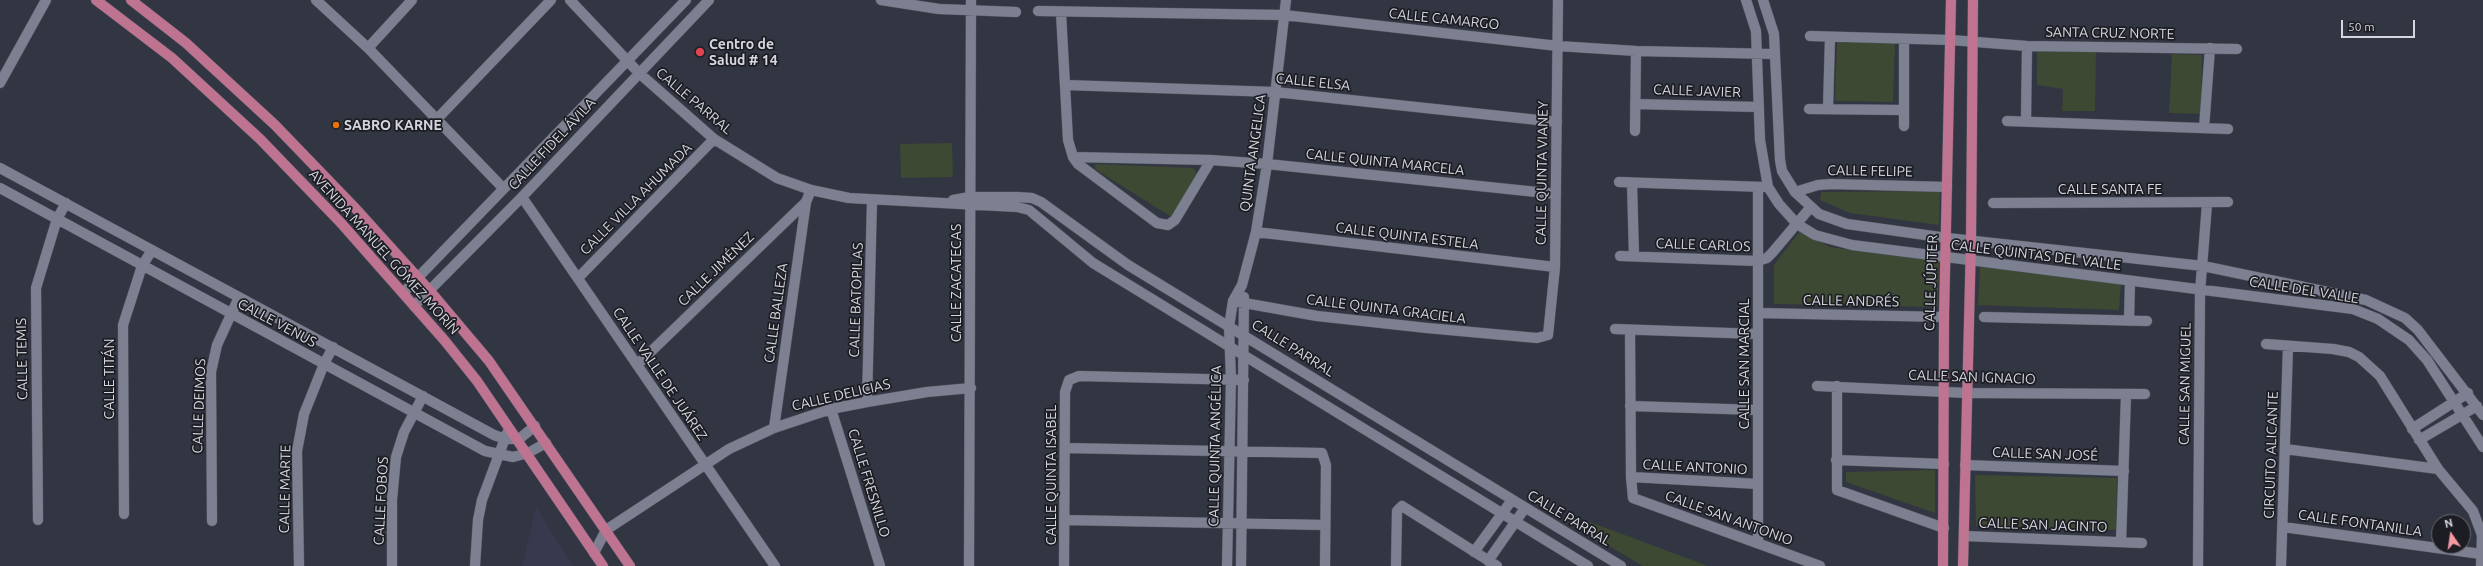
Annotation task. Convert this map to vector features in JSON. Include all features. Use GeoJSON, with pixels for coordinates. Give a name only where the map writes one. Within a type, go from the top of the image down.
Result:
{"type":"FeatureCollection","features":[{"type":"Feature","properties":{"kind":"main road","name":"AVENIDA MANUEL GÓMEZ MORÍN"},"geometry":{"type":"LineString","coordinates":[[96,0],[172,58],[260,140],[341,223],[445,341],[519,439],[603,566]]}},
{"type":"Feature","properties":{"kind":"main road","name":"AVENIDA MANUEL GÓMEZ MORÍN"},"geometry":{"type":"LineString","coordinates":[[131,0],[186,43],[275,125],[356,209],[430,291],[489,361],[630,566]]}},
{"type":"Feature","properties":{"kind":"main road","name":"CALLE JÚPITER"},"geometry":{"type":"LineString","coordinates":[[1943,566],[1944,317],[1947,238],[1951,0]]}},
{"type":"Feature","properties":{"kind":"main road"},"geometry":{"type":"LineString","coordinates":[[1963,566],[1969,260],[1971,241],[1978,42],[1973,0]]}},
{"type":"Feature","properties":{"kind":"street"},"geometry":{"type":"LineString","coordinates":[[0,83],[46,0]]}},
{"type":"Feature","properties":{"kind":"street"},"geometry":{"type":"LineString","coordinates":[[316,0],[368,48],[503,188]]}},
{"type":"Feature","properties":{"kind":"street"},"geometry":{"type":"LineString","coordinates":[[368,48],[412,0]]}},
{"type":"Feature","properties":{"kind":"street"},"geometry":{"type":"LineString","coordinates":[[437,119],[551,0]]}},
{"type":"Feature","properties":{"kind":"street","name":"CALLE PARRAL"},"geometry":{"type":"LineString","coordinates":[[570,0],[639,73],[714,139],[778,178],[811,190],[872,200],[941,202],[1025,197],[1037,199],[1128,265],[1242,333],[1621,566]]}},
{"type":"Feature","properties":{"kind":"street","name":"CALLE FIDEL ÁVILA"},"geometry":{"type":"LineString","coordinates":[[403,293],[503,188],[628,62],[686,0]]}},
{"type":"Feature","properties":{"kind":"street","name":"CALLE FIDEL ÁVILA"},"geometry":{"type":"LineString","coordinates":[[414,306],[522,197],[709,0]]}},
{"type":"Feature","properties":{"kind":"street"},"geometry":{"type":"LineString","coordinates":[[882,0],[907,5],[971,12],[1016,12]]}},
{"type":"Feature","properties":{"kind":"street","name":"CALLE ZACATECAS"},"geometry":{"type":"LineString","coordinates":[[969,566],[971,388],[971,0]]}},
{"type":"Feature","properties":{"kind":"street","name":"QUINTA ANGELICA"},"geometry":{"type":"LineString","coordinates":[[1230,327],[1233,301],[1242,285],[1256,232],[1267,164],[1286,0]]}},
{"type":"Feature","properties":{"kind":"street","name":"CALLE QUINTA VIANEY"},"geometry":{"type":"LineString","coordinates":[[1537,338],[1544,337],[1550,330],[1555,267],[1558,0]]}},
{"type":"Feature","properties":{"kind":"street","name":"CALLE QUINTAS DEL VALLE"},"geometry":{"type":"LineString","coordinates":[[1746,0],[1756,31],[1761,148],[1768,186],[1779,204],[1797,224],[1815,235],[1852,246],[2200,289]]}},
{"type":"Feature","properties":{"kind":"street","name":"CALLE QUINTAS DEL VALLE"},"geometry":{"type":"LineString","coordinates":[[1763,0],[1774,34],[1780,160],[1782,171],[1795,192],[1810,208],[1830,219],[1847,224],[1971,241],[2203,266]]}},
{"type":"Feature","properties":{"kind":"street","name":"CALLE CAMARGO"},"geometry":{"type":"LineString","coordinates":[[1038,11],[1061,13],[1284,15],[1558,46],[1636,51],[1775,54]]}},
{"type":"Feature","properties":{"kind":"street"},"geometry":{"type":"LineString","coordinates":[[1061,13],[1068,140],[1073,158],[1078,164],[1163,225],[1168,225],[1175,220],[1211,160]]}},
{"type":"Feature","properties":{"kind":"street"},"geometry":{"type":"LineString","coordinates":[[1810,36],[1904,40],[1950,40]]}},
{"type":"Feature","properties":{"kind":"street"},"geometry":{"type":"LineString","coordinates":[[1828,109],[1830,37]]}},
{"type":"Feature","properties":{"kind":"street"},"geometry":{"type":"LineString","coordinates":[[1904,40],[1904,126]]}},
{"type":"Feature","properties":{"kind":"street","name":"SANTA CRUZ NORTE"},"geometry":{"type":"LineString","coordinates":[[1950,40],[2027,46],[2237,49]]}},
{"type":"Feature","properties":{"kind":"street"},"geometry":{"type":"LineString","coordinates":[[2026,121],[2027,46]]}},
{"type":"Feature","properties":{"kind":"street"},"geometry":{"type":"LineString","coordinates":[[2204,128],[2210,48]]}},
{"type":"Feature","properties":{"kind":"street"},"geometry":{"type":"LineString","coordinates":[[1635,131],[1636,51]]}},
{"type":"Feature","properties":{"kind":"street","name":"CALLE ELSA"},"geometry":{"type":"LineString","coordinates":[[1065,85],[1275,92],[1557,122]]}},
{"type":"Feature","properties":{"kind":"street","name":"CALLE JAVIER"},"geometry":{"type":"LineString","coordinates":[[1635,104],[1759,108]]}},
{"type":"Feature","properties":{"kind":"street"},"geometry":{"type":"LineString","coordinates":[[1809,109],[1904,110]]}},
{"type":"Feature","properties":{"kind":"street"},"geometry":{"type":"LineString","coordinates":[[2007,121],[2228,129]]}},
{"type":"Feature","properties":{"kind":"street","name":"CALLE VILLA AHUMADA"},"geometry":{"type":"LineString","coordinates":[[578,278],[714,139]]}},
{"type":"Feature","properties":{"kind":"street","name":"CALLE QUINTA MARCELA"},"geometry":{"type":"LineString","coordinates":[[1073,158],[1211,160],[1267,164],[1556,194]]}},
{"type":"Feature","properties":{"kind":"street","name":"CALLE VENUS"},"geometry":{"type":"LineString","coordinates":[[0,168],[505,439],[519,439]]}},
{"type":"Feature","properties":{"kind":"street"},"geometry":{"type":"LineString","coordinates":[[1619,182],[1758,187],[1768,186]]}},
{"type":"Feature","properties":{"kind":"street"},"geometry":{"type":"LineString","coordinates":[[1632,182],[1634,256]]}},
{"type":"Feature","properties":{"kind":"street","name":"CALLE FELIPE"},"geometry":{"type":"LineString","coordinates":[[1795,192],[1818,185],[1831,184],[1947,187]]}},
{"type":"Feature","properties":{"kind":"street","name":"CALLE SAN MARCIAL"},"geometry":{"type":"LineString","coordinates":[[1758,187],[1758,542]]}},
{"type":"Feature","properties":{"kind":"street","name":"CALLE VENUS"},"geometry":{"type":"LineString","coordinates":[[0,188],[230,314],[414,411],[485,451],[499,456],[513,457],[528,453],[546,443]]}},
{"type":"Feature","properties":{"kind":"street","name":"CALLE JIMÉNEZ"},"geometry":{"type":"LineString","coordinates":[[637,365],[806,202],[811,190]]}},
{"type":"Feature","properties":{"kind":"street","name":"CALLE VALLE DE JUÁREZ"},"geometry":{"type":"LineString","coordinates":[[522,197],[775,566]]}},
{"type":"Feature","properties":{"kind":"street","name":"CALLE BATOPILAS"},"geometry":{"type":"LineString","coordinates":[[867,402],[872,200]]}},
{"type":"Feature","properties":{"kind":"street","name":"CALLE PARRAL"},"geometry":{"type":"LineString","coordinates":[[970,201],[1029,210],[1093,263],[1230,349],[1588,566]]}},
{"type":"Feature","properties":{"kind":"street","name":"CALLE BALLEZA"},"geometry":{"type":"LineString","coordinates":[[774,428],[806,202]]}},
{"type":"Feature","properties":{"kind":"street","name":"CALLE SANTA FE"},"geometry":{"type":"LineString","coordinates":[[1992,203],[2207,204],[2228,202]]}},
{"type":"Feature","properties":{"kind":"street","name":"CALLE TEMIS"},"geometry":{"type":"LineString","coordinates":[[38,520],[35,302],[38,277],[57,219],[66,203]]}},
{"type":"Feature","properties":{"kind":"street","name":"CALLE SAN MIGUEL"},"geometry":{"type":"LineString","coordinates":[[2198,566],[2200,289],[2207,204]]}},
{"type":"Feature","properties":{"kind":"street","name":"CALLE CARLOS"},"geometry":{"type":"LineString","coordinates":[[1620,256],[1758,260],[1767,258],[1810,208]]}},
{"type":"Feature","properties":{"kind":"street","name":"CALLE QUINTA ESTELA"},"geometry":{"type":"LineString","coordinates":[[1256,232],[1555,267]]}},
{"type":"Feature","properties":{"kind":"street","name":"CALLE TITÁN"},"geometry":{"type":"LineString","coordinates":[[124,514],[122,331],[126,312],[142,266],[152,250]]}},
{"type":"Feature","properties":{"kind":"street","name":"CALLE DEL VALLE"},"geometry":{"type":"LineString","coordinates":[[2203,266],[2322,289],[2385,308],[2405,318],[2418,330],[2468,393],[2483,415]]}},
{"type":"Feature","properties":{"kind":"street"},"geometry":{"type":"LineString","coordinates":[[2129,321],[2130,281]]}},
{"type":"Feature","properties":{"kind":"street","name":"QUINTA ANGELICA"},"geometry":{"type":"LineString","coordinates":[[1242,285],[1245,303],[1242,333]]}},
{"type":"Feature","properties":{"kind":"street","name":"CALLE DEL VALLE"},"geometry":{"type":"LineString","coordinates":[[2200,289],[2353,309],[2378,318],[2409,340],[2427,360],[2455,401],[2483,447]]}},
{"type":"Feature","properties":{"kind":"street","name":"CALLE DEIMOS"},"geometry":{"type":"LineString","coordinates":[[212,521],[211,372],[217,345],[239,297]]}},
{"type":"Feature","properties":{"kind":"street","name":"CALLE QUINTA GRACIELA"},"geometry":{"type":"LineString","coordinates":[[1233,301],[1317,316],[1537,338]]}},
{"type":"Feature","properties":{"kind":"street","name":"CALLE ANDRÉS"},"geometry":{"type":"LineString","coordinates":[[1758,313],[1944,317]]}},
{"type":"Feature","properties":{"kind":"street"},"geometry":{"type":"LineString","coordinates":[[1984,317],[2147,321]]}},
{"type":"Feature","properties":{"kind":"street","name":"CALLE QUINTA ANGÉLICA"},"geometry":{"type":"LineString","coordinates":[[1227,566],[1231,379],[1230,327]]}},
{"type":"Feature","properties":{"kind":"street"},"geometry":{"type":"LineString","coordinates":[[1615,329],[1758,334]]}},
{"type":"Feature","properties":{"kind":"street"},"geometry":{"type":"LineString","coordinates":[[1630,330],[1631,477]]}},
{"type":"Feature","properties":{"kind":"street","name":"CALLE QUINTA ANGÉLICA"},"geometry":{"type":"LineString","coordinates":[[1241,566],[1244,380],[1242,333]]}},
{"type":"Feature","properties":{"kind":"street"},"geometry":{"type":"LineString","coordinates":[[2266,344],[2333,349],[2359,357],[2387,384],[2419,440],[2438,469],[2476,517],[2482,535],[2481,566]]}},
{"type":"Feature","properties":{"kind":"street","name":"CIRCUITO ALICANTE"},"geometry":{"type":"LineString","coordinates":[[2281,566],[2288,346]]}},
{"type":"Feature","properties":{"kind":"street","name":"CALLE MARTE"},"geometry":{"type":"LineString","coordinates":[[299,566],[298,451],[304,414],[324,364],[333,347]]}},
{"type":"Feature","properties":{"kind":"street","name":"CALLE QUINTA ISABEL"},"geometry":{"type":"LineString","coordinates":[[1064,566],[1066,385],[1069,380],[1079,376],[1231,379]]}},
{"type":"Feature","properties":{"kind":"street"},"geometry":{"type":"LineString","coordinates":[[1231,379],[1244,380]]}},
{"type":"Feature","properties":{"kind":"street","name":"CALLE SAN IGNACIO"},"geometry":{"type":"LineString","coordinates":[[1817,386],[1967,392],[2145,394]]}},
{"type":"Feature","properties":{"kind":"street"},"geometry":{"type":"LineString","coordinates":[[1837,386],[1836,485],[1838,491],[1944,528]]}},
{"type":"Feature","properties":{"kind":"street","name":"CALLE DELICIAS"},"geometry":{"type":"LineString","coordinates":[[594,553],[606,530],[729,449],[774,428],[831,409],[934,391],[971,388]]}},
{"type":"Feature","properties":{"kind":"street"},"geometry":{"type":"LineString","coordinates":[[2412,428],[2468,393]]}},
{"type":"Feature","properties":{"kind":"street"},"geometry":{"type":"LineString","coordinates":[[2121,542],[2126,394]]}},
{"type":"Feature","properties":{"kind":"street","name":"CALLE FOBOS"},"geometry":{"type":"LineString","coordinates":[[392,566],[392,500],[396,456],[414,411],[423,396]]}},
{"type":"Feature","properties":{"kind":"street"},"geometry":{"type":"LineString","coordinates":[[1630,406],[1758,410]]}},
{"type":"Feature","properties":{"kind":"street"},"geometry":{"type":"LineString","coordinates":[[2419,440],[2477,406]]}},
{"type":"Feature","properties":{"kind":"street","name":"CALLE FRESNILLO"},"geometry":{"type":"LineString","coordinates":[[831,409],[880,566]]}},
{"type":"Feature","properties":{"kind":"street"},"geometry":{"type":"LineString","coordinates":[[519,439],[535,426]]}},
{"type":"Feature","properties":{"kind":"street"},"geometry":{"type":"LineString","coordinates":[[475,566],[478,520],[510,427]]}},
{"type":"Feature","properties":{"kind":"street"},"geometry":{"type":"LineString","coordinates":[[1065,448],[1320,452],[1324,454],[1326,461],[1325,566]]}},
{"type":"Feature","properties":{"kind":"street"},"geometry":{"type":"LineString","coordinates":[[2285,449],[2438,469]]}},
{"type":"Feature","properties":{"kind":"street"},"geometry":{"type":"LineString","coordinates":[[1836,460],[1944,464]]}},
{"type":"Feature","properties":{"kind":"street","name":"CALLE SAN JOSÉ"},"geometry":{"type":"LineString","coordinates":[[1965,465],[2124,470]]}},
{"type":"Feature","properties":{"kind":"street","name":"CALLE ANTONIO"},"geometry":{"type":"LineString","coordinates":[[1631,477],[1758,484]]}},
{"type":"Feature","properties":{"kind":"street","name":"CALLE SAN ANTONIO"},"geometry":{"type":"LineString","coordinates":[[1631,477],[1632,493],[1635,500],[1758,542],[1820,566]]}},
{"type":"Feature","properties":{"kind":"street"},"geometry":{"type":"LineString","coordinates":[[1474,552],[1512,500]]}},
{"type":"Feature","properties":{"kind":"street"},"geometry":{"type":"LineString","coordinates":[[1396,566],[1397,511],[1402,506],[1492,564],[1515,522],[1525,508]]}},
{"type":"Feature","properties":{"kind":"street"},"geometry":{"type":"LineString","coordinates":[[1064,520],[1325,525]]}},
{"type":"Feature","properties":{"kind":"street","name":"CALLE FONTANILLA"},"geometry":{"type":"LineString","coordinates":[[2283,527],[2481,554]]}},
{"type":"Feature","properties":{"kind":"street","name":"CALLE SAN JACINTO"},"geometry":{"type":"LineString","coordinates":[[1964,536],[2142,543]]}},
{"type":"Feature","properties":{"kind":"shaded area"},"geometry":{"type":"Polygon","coordinates":[[[536,507],[573,566],[522,566],[536,507]]]}},
{"type":"Feature","properties":{"kind":"green space"},"geometry":{"type":"Polygon","coordinates":[[[1837,41],[1895,43],[1893,102],[1835,101],[1837,41]]]}},
{"type":"Feature","properties":{"kind":"green space"},"geometry":{"type":"Polygon","coordinates":[[[2037,49],[2096,51],[2095,111],[2062,111],[2063,89],[2037,85],[2037,49]]]}},
{"type":"Feature","properties":{"kind":"green space"},"geometry":{"type":"Polygon","coordinates":[[[2172,54],[2202,55],[2201,114],[2169,113],[2172,54]]]}},
{"type":"Feature","properties":{"kind":"green space"},"geometry":{"type":"Polygon","coordinates":[[[952,143],[953,177],[901,178],[900,144],[952,143]]]}},
{"type":"Feature","properties":{"kind":"green space"},"geometry":{"type":"Polygon","coordinates":[[[1095,164],[1193,168],[1198,174],[1173,218],[1095,169],[1095,164]]]}},
{"type":"Feature","properties":{"kind":"green space"},"geometry":{"type":"Polygon","coordinates":[[[1940,191],[1939,225],[1850,213],[1820,200],[1821,192],[1940,191]]]}},
{"type":"Feature","properties":{"kind":"green space"},"geometry":{"type":"Polygon","coordinates":[[[1800,231],[1830,247],[1939,261],[1938,307],[1774,304],[1774,265],[1800,231]]]}},
{"type":"Feature","properties":{"kind":"green space"},"geometry":{"type":"Polygon","coordinates":[[[1980,266],[2121,283],[2119,310],[1978,305],[1980,266]]]}},
{"type":"Feature","properties":{"kind":"green space"},"geometry":{"type":"Polygon","coordinates":[[[1935,470],[1935,513],[1846,482],[1846,472],[1935,470]]]}},
{"type":"Feature","properties":{"kind":"green space"},"geometry":{"type":"Polygon","coordinates":[[[1975,475],[2117,478],[2116,530],[1976,526],[1975,475]]]}},
{"type":"Feature","properties":{"kind":"green space"},"geometry":{"type":"Polygon","coordinates":[[[1587,521],[1708,566],[1643,566],[1582,530],[1587,521]]]}},
{"type":"Feature","properties":{"kind":"place","name":"Centro de Salud # 14"},"geometry":{"type":"Point","coordinates":[700,52]}},
{"type":"Feature","properties":{"kind":"place","name":"SABRO KARNE"},"geometry":{"type":"Point","coordinates":[336,125]}}]}
